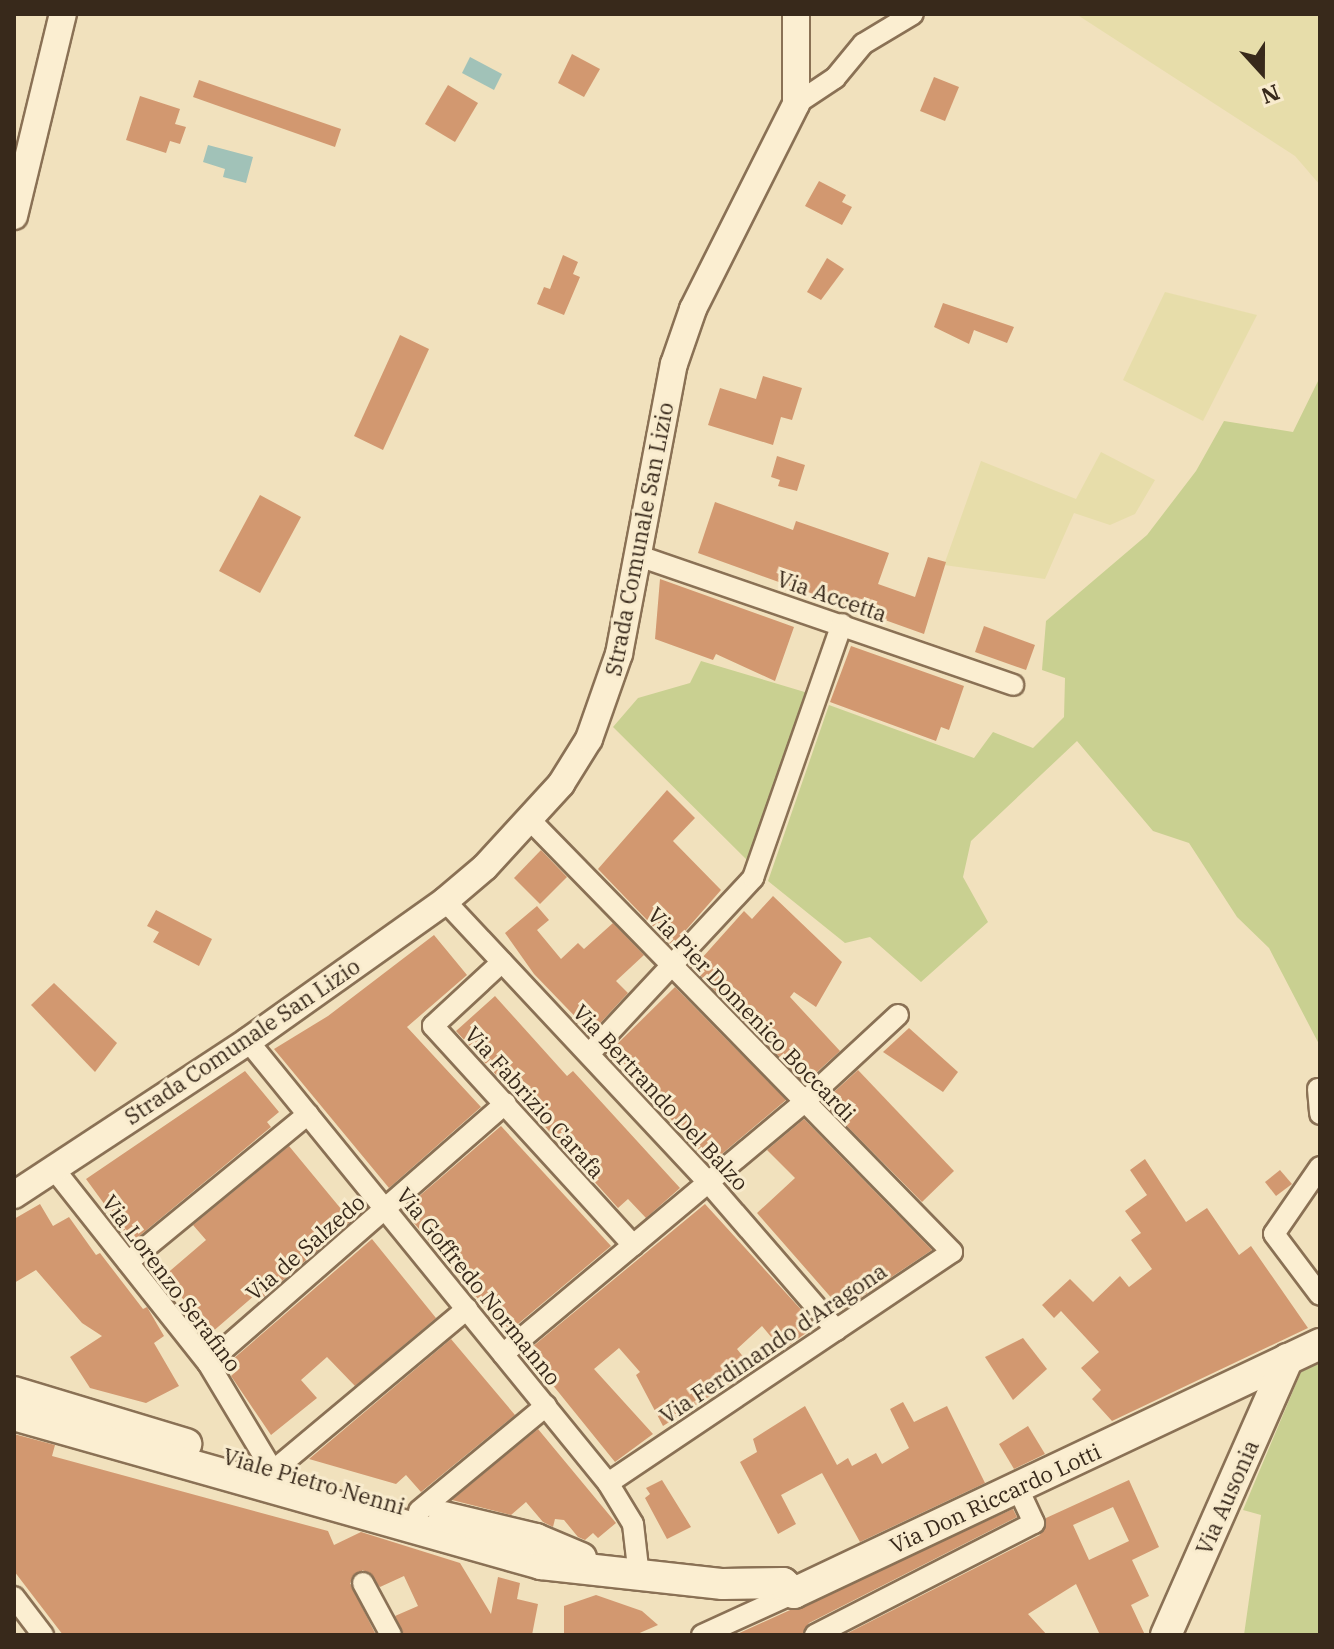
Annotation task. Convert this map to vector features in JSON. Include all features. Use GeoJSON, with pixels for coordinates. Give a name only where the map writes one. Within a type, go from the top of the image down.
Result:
{"type":"FeatureCollection","features":[{"type":"Feature","properties":{"kind":"main road","name":"Via Don Riccardo Lotti"},"geometry":{"type":"LineString","coordinates":[[794,1593],[1320,1344]]}},
{"type":"Feature","properties":{"kind":"main road","name":"Via Ausonia"},"geometry":{"type":"LineString","coordinates":[[1166,1635],[1288,1359]]}},
{"type":"Feature","properties":{"kind":"main road","name":"Viale Pietro Nenni"},"geometry":{"type":"LineString","coordinates":[[14,1392],[273,1471],[536,1539],[626,1574]]}},
{"type":"Feature","properties":{"kind":"main road","name":"Viale Pietro Nenni"},"geometry":{"type":"LineString","coordinates":[[14,1415],[541,1564],[626,1574],[783,1583],[794,1593]]}},
{"type":"Feature","properties":{"kind":"street"},"geometry":{"type":"LineString","coordinates":[[14,216],[63,14]]}},
{"type":"Feature","properties":{"kind":"street"},"geometry":{"type":"LineString","coordinates":[[796,14],[796,104]]}},
{"type":"Feature","properties":{"kind":"street"},"geometry":{"type":"LineString","coordinates":[[796,104],[835,78],[863,44],[913,14]]}},
{"type":"Feature","properties":{"kind":"street","name":"Strada Comunale San Lizio"},"geometry":{"type":"LineString","coordinates":[[14,1195],[248,1041],[445,901],[530,820],[561,784],[606,699],[674,364],[693,309],[796,104]]}},
{"type":"Feature","properties":{"kind":"street","name":"Via Accetta"},"geometry":{"type":"LineString","coordinates":[[636,555],[1013,685]]}},
{"type":"Feature","properties":{"kind":"street"},"geometry":{"type":"LineString","coordinates":[[589,1054],[753,878],[842,624]]}},
{"type":"Feature","properties":{"kind":"street","name":"Via Pier Domenico Boccardi"},"geometry":{"type":"LineString","coordinates":[[530,820],[940,1242]]}},
{"type":"Feature","properties":{"kind":"street","name":"Via Bertrando Del Balzo"},"geometry":{"type":"LineString","coordinates":[[445,901],[708,1182],[836,1330]]}},
{"type":"Feature","properties":{"kind":"street","name":"Via Fabrizio Carafa"},"geometry":{"type":"LineString","coordinates":[[502,962],[433,1026],[633,1245]]}},
{"type":"Feature","properties":{"kind":"street"},"geometry":{"type":"LineString","coordinates":[[503,1354],[804,1102],[898,1015]]}},
{"type":"Feature","properties":{"kind":"street","name":"Via Goffredo Normanno"},"geometry":{"type":"LineString","coordinates":[[248,1041],[608,1483],[633,1524],[626,1574]]}},
{"type":"Feature","properties":{"kind":"street"},"geometry":{"type":"LineString","coordinates":[[1318,1089],[1320,1114]]}},
{"type":"Feature","properties":{"kind":"street","name":"Via de Salzedo"},"geometry":{"type":"LineString","coordinates":[[208,1363],[506,1103]]}},
{"type":"Feature","properties":{"kind":"street"},"geometry":{"type":"LineString","coordinates":[[128,1262],[308,1114]]}},
{"type":"Feature","properties":{"kind":"street"},"geometry":{"type":"LineString","coordinates":[[1320,1167],[1274,1234],[1320,1295]]}},
{"type":"Feature","properties":{"kind":"street","name":"Via Lorenzo Serafino"},"geometry":{"type":"LineString","coordinates":[[54,1169],[208,1363],[273,1471]]}},
{"type":"Feature","properties":{"kind":"street","name":"Via Ferdinando d'Aragona"},"geometry":{"type":"LineString","coordinates":[[608,1483],[952,1252],[940,1242]]}},
{"type":"Feature","properties":{"kind":"street"},"geometry":{"type":"LineString","coordinates":[[273,1471],[467,1309]]}},
{"type":"Feature","properties":{"kind":"street"},"geometry":{"type":"LineString","coordinates":[[419,1511],[546,1406]]}},
{"type":"Feature","properties":{"kind":"street"},"geometry":{"type":"LineString","coordinates":[[815,1635],[1034,1523],[1018,1488]]}},
{"type":"Feature","properties":{"kind":"street"},"geometry":{"type":"LineString","coordinates":[[363,1583],[391,1635]]}},
{"type":"Feature","properties":{"kind":"street","name":"Via Don Riccardo Lotti"},"geometry":{"type":"LineString","coordinates":[[702,1635],[794,1593]]}},
{"type":"Feature","properties":{"kind":"street"},"geometry":{"type":"LineString","coordinates":[[14,1597],[43,1635]]}},
{"type":"Feature","properties":{"kind":"shaded area"},"geometry":{"type":"Polygon","coordinates":[[[1076,14],[1320,14],[1320,185],[1295,156],[1076,14]]]}},
{"type":"Feature","properties":{"kind":"shaded area"},"geometry":{"type":"Polygon","coordinates":[[[1165,292],[1257,315],[1203,421],[1123,380],[1165,292]]]}},
{"type":"Feature","properties":{"kind":"shaded area"},"geometry":{"type":"Polygon","coordinates":[[[1101,452],[1155,480],[1135,514],[1110,525],[1074,513],[1045,579],[944,565],[981,461],[1076,499],[1101,452]]]}},
{"type":"Feature","properties":{"kind":"green space"},"geometry":{"type":"Polygon","coordinates":[[[1320,377],[1320,1046],[1269,948],[1237,917],[1189,843],[1153,831],[1077,741],[971,841],[963,877],[988,922],[921,982],[870,937],[845,943],[768,881],[829,705],[974,758],[993,732],[1033,748],[1064,717],[1065,678],[1042,670],[1046,621],[1147,535],[1196,471],[1224,421],[1293,432],[1320,377]]]}},
{"type":"Feature","properties":{"kind":"green space"},"geometry":{"type":"Polygon","coordinates":[[[701,661],[808,693],[750,863],[613,727],[638,698],[690,683],[701,661]]]}},
{"type":"Feature","properties":{"kind":"green space"},"geometry":{"type":"Polygon","coordinates":[[[1320,1363],[1320,1635],[1244,1635],[1261,1515],[1243,1510],[1301,1372],[1320,1363]]]}},
{"type":"Feature","properties":{"kind":"water"},"geometry":{"type":"Polygon","coordinates":[[[470,57],[502,74],[494,90],[462,73],[470,57]]]}},
{"type":"Feature","properties":{"kind":"water"},"geometry":{"type":"Polygon","coordinates":[[[208,145],[253,157],[246,183],[223,177],[225,169],[203,162],[208,145]]]}},
{"type":"Feature","properties":{"kind":"building"},"geometry":{"type":"Polygon","coordinates":[[[572,54],[600,69],[584,97],[558,83],[572,54]]]}},
{"type":"Feature","properties":{"kind":"building"},"geometry":{"type":"Polygon","coordinates":[[[934,77],[959,87],[945,121],[920,111],[934,77]]]}},
{"type":"Feature","properties":{"kind":"building"},"geometry":{"type":"Polygon","coordinates":[[[199,80],[341,129],[335,147],[193,97],[199,80]]]}},
{"type":"Feature","properties":{"kind":"building"},"geometry":{"type":"Polygon","coordinates":[[[448,85],[478,103],[455,142],[425,124],[448,85]]]}},
{"type":"Feature","properties":{"kind":"building"},"geometry":{"type":"Polygon","coordinates":[[[140,96],[180,109],[175,124],[186,127],[180,144],[170,141],[166,153],[126,140],[140,96]]]}},
{"type":"Feature","properties":{"kind":"building"},"geometry":{"type":"Polygon","coordinates":[[[819,181],[846,195],[842,202],[852,207],[842,225],[805,206],[819,181]]]}},
{"type":"Feature","properties":{"kind":"building"},"geometry":{"type":"Polygon","coordinates":[[[563,255],[578,262],[573,274],[580,277],[564,315],[537,304],[544,287],[550,289],[563,255]]]}},
{"type":"Feature","properties":{"kind":"building"},"geometry":{"type":"Polygon","coordinates":[[[827,258],[844,269],[821,300],[807,292],[827,258]]]}},
{"type":"Feature","properties":{"kind":"building"},"geometry":{"type":"Polygon","coordinates":[[[943,303],[1014,327],[1007,343],[974,330],[969,344],[934,327],[943,303]]]}},
{"type":"Feature","properties":{"kind":"building"},"geometry":{"type":"Polygon","coordinates":[[[400,335],[429,349],[383,450],[354,436],[400,335]]]}},
{"type":"Feature","properties":{"kind":"building"},"geometry":{"type":"Polygon","coordinates":[[[763,376],[802,388],[792,420],[781,417],[773,445],[708,425],[720,388],[756,399],[763,376]]]}},
{"type":"Feature","properties":{"kind":"building"},"geometry":{"type":"Polygon","coordinates":[[[777,456],[805,465],[797,491],[778,486],[780,480],[771,477],[777,456]]]}},
{"type":"Feature","properties":{"kind":"building"},"geometry":{"type":"Polygon","coordinates":[[[260,495],[301,517],[260,593],[219,571],[260,495]]]}},
{"type":"Feature","properties":{"kind":"building"},"geometry":{"type":"Polygon","coordinates":[[[715,502],[793,530],[796,521],[889,553],[878,584],[915,597],[928,557],[946,562],[924,634],[698,553],[715,502]]]}},
{"type":"Feature","properties":{"kind":"building"},"geometry":{"type":"Polygon","coordinates":[[[660,579],[794,627],[775,681],[716,654],[713,660],[655,639],[660,579]]]}},
{"type":"Feature","properties":{"kind":"building"},"geometry":{"type":"Polygon","coordinates":[[[984,626],[1035,645],[1026,670],[975,652],[984,626]]]}},
{"type":"Feature","properties":{"kind":"building"},"geometry":{"type":"Polygon","coordinates":[[[851,646],[964,686],[949,730],[941,727],[936,741],[830,702],[851,646]]]}},
{"type":"Feature","properties":{"kind":"building"},"geometry":{"type":"Polygon","coordinates":[[[667,790],[695,818],[673,841],[721,890],[672,946],[598,869],[667,790]]]}},
{"type":"Feature","properties":{"kind":"building"},"geometry":{"type":"Polygon","coordinates":[[[541,850],[567,877],[540,904],[514,878],[541,850]]]}},
{"type":"Feature","properties":{"kind":"building"},"geometry":{"type":"Polygon","coordinates":[[[773,896],[842,962],[816,1007],[794,992],[790,997],[840,1051],[805,1083],[693,968],[744,911],[752,919],[773,896]]]}},
{"type":"Feature","properties":{"kind":"building"},"geometry":{"type":"Polygon","coordinates":[[[537,906],[549,920],[537,930],[561,959],[578,943],[584,949],[613,923],[644,955],[616,981],[628,993],[591,1033],[534,974],[505,933],[537,906]]]}},
{"type":"Feature","properties":{"kind":"building"},"geometry":{"type":"Polygon","coordinates":[[[156,910],[212,939],[199,966],[153,942],[159,932],[147,926],[156,910]]]}},
{"type":"Feature","properties":{"kind":"building"},"geometry":{"type":"Polygon","coordinates":[[[434,935],[467,975],[407,1027],[481,1107],[389,1188],[274,1049],[328,1016],[434,935]]]}},
{"type":"Feature","properties":{"kind":"building"},"geometry":{"type":"Polygon","coordinates":[[[54,983],[117,1043],[95,1072],[31,1005],[54,983]]]}},
{"type":"Feature","properties":{"kind":"building"},"geometry":{"type":"Polygon","coordinates":[[[675,987],[786,1100],[711,1163],[609,1052],[675,987]]]}},
{"type":"Feature","properties":{"kind":"building"},"geometry":{"type":"Polygon","coordinates":[[[495,996],[567,1076],[573,1071],[680,1188],[646,1218],[628,1199],[618,1208],[531,1111],[541,1102],[509,1066],[498,1077],[456,1031],[495,996]]]}},
{"type":"Feature","properties":{"kind":"building"},"geometry":{"type":"Polygon","coordinates":[[[909,1028],[958,1072],[943,1092],[883,1052],[909,1028]]]}},
{"type":"Feature","properties":{"kind":"building"},"geometry":{"type":"Polygon","coordinates":[[[858,1070],[954,1171],[922,1202],[823,1102],[858,1070]]]}},
{"type":"Feature","properties":{"kind":"building"},"geometry":{"type":"Polygon","coordinates":[[[245,1071],[279,1112],[267,1122],[271,1127],[132,1242],[86,1179],[245,1071]]]}},
{"type":"Feature","properties":{"kind":"building"},"geometry":{"type":"Polygon","coordinates":[[[804,1119],[932,1250],[842,1310],[757,1213],[795,1178],[767,1150],[804,1119]]]}},
{"type":"Feature","properties":{"kind":"building"},"geometry":{"type":"Polygon","coordinates":[[[501,1126],[611,1246],[507,1333],[403,1210],[501,1126]]]}},
{"type":"Feature","properties":{"kind":"building"},"geometry":{"type":"Polygon","coordinates":[[[289,1146],[351,1221],[259,1301],[255,1295],[211,1333],[164,1276],[206,1240],[193,1225],[289,1146]]]}},
{"type":"Feature","properties":{"kind":"building"},"geometry":{"type":"Polygon","coordinates":[[[1145,1159],[1186,1222],[1207,1208],[1239,1255],[1251,1246],[1308,1328],[1112,1421],[1092,1399],[1101,1390],[1081,1368],[1099,1352],[1061,1311],[1054,1318],[1042,1305],[1070,1279],[1093,1302],[1120,1276],[1129,1287],[1152,1269],[1131,1240],[1141,1233],[1125,1211],[1147,1195],[1130,1170],[1145,1159]]]}},
{"type":"Feature","properties":{"kind":"building"},"geometry":{"type":"Polygon","coordinates":[[[1280,1170],[1292,1184],[1276,1196],[1265,1182],[1280,1170]]]}},
{"type":"Feature","properties":{"kind":"building"},"geometry":{"type":"Polygon","coordinates":[[[40,1204],[53,1226],[69,1217],[96,1255],[100,1253],[143,1309],[147,1307],[164,1336],[154,1343],[179,1386],[146,1403],[90,1388],[70,1357],[102,1336],[82,1323],[36,1270],[14,1283],[14,1219],[40,1204]]]}},
{"type":"Feature","properties":{"kind":"building"},"geometry":{"type":"Polygon","coordinates":[[[705,1204],[816,1326],[782,1350],[762,1326],[737,1349],[753,1369],[663,1426],[636,1375],[640,1372],[619,1348],[594,1369],[653,1434],[615,1462],[526,1352],[705,1204]]]}},
{"type":"Feature","properties":{"kind":"building"},"geometry":{"type":"Polygon","coordinates":[[[372,1239],[436,1318],[355,1386],[327,1357],[301,1380],[317,1398],[271,1435],[231,1376],[240,1368],[233,1359],[372,1239]]]}},
{"type":"Feature","properties":{"kind":"building"},"geometry":{"type":"Polygon","coordinates":[[[1023,1338],[1047,1369],[1013,1400],[985,1357],[1023,1338]]]}},
{"type":"Feature","properties":{"kind":"building"},"geometry":{"type":"Polygon","coordinates":[[[451,1339],[515,1415],[421,1492],[406,1475],[396,1484],[309,1459],[451,1339]]]}},
{"type":"Feature","properties":{"kind":"building"},"geometry":{"type":"Polygon","coordinates":[[[903,1402],[914,1422],[947,1406],[985,1483],[860,1542],[822,1473],[781,1495],[796,1524],[778,1534],[740,1462],[757,1452],[753,1439],[805,1406],[837,1465],[848,1458],[852,1466],[876,1453],[882,1464],[909,1448],[890,1409],[903,1402]]]}},
{"type":"Feature","properties":{"kind":"building"},"geometry":{"type":"Polygon","coordinates":[[[1028,1426],[1045,1454],[1014,1469],[999,1444],[1028,1426]]]}},
{"type":"Feature","properties":{"kind":"building"},"geometry":{"type":"Polygon","coordinates":[[[538,1429],[616,1523],[598,1538],[593,1533],[585,1540],[578,1537],[564,1520],[555,1519],[553,1527],[543,1522],[526,1502],[511,1515],[452,1500],[538,1429]]]}},
{"type":"Feature","properties":{"kind":"building"},"geometry":{"type":"Polygon","coordinates":[[[14,1434],[55,1445],[52,1456],[328,1531],[334,1545],[361,1532],[460,1563],[491,1614],[498,1577],[520,1583],[517,1599],[538,1604],[532,1635],[404,1635],[395,1616],[418,1606],[404,1576],[380,1587],[363,1570],[350,1583],[376,1635],[63,1635],[14,1571],[14,1434]]]}},
{"type":"Feature","properties":{"kind":"building"},"geometry":{"type":"Polygon","coordinates":[[[662,1480],[691,1527],[667,1539],[645,1498],[650,1494],[646,1488],[662,1480]]]}},
{"type":"Feature","properties":{"kind":"building"},"geometry":{"type":"Polygon","coordinates":[[[1129,1480],[1159,1547],[1132,1560],[1149,1596],[1131,1605],[1145,1635],[1100,1635],[1076,1584],[1028,1614],[1047,1635],[844,1635],[1040,1535],[1046,1518],[1129,1480]],[[1113,1507],[1073,1525],[1089,1560],[1129,1541],[1113,1507]]]}},
{"type":"Feature","properties":{"kind":"building"},"geometry":{"type":"Polygon","coordinates":[[[1013,1509],[1017,1517],[809,1623],[802,1635],[735,1635],[1013,1509]]]}},
{"type":"Feature","properties":{"kind":"building"},"geometry":{"type":"Polygon","coordinates":[[[596,1595],[642,1611],[658,1625],[635,1635],[564,1635],[564,1606],[596,1595]]]}}]}
